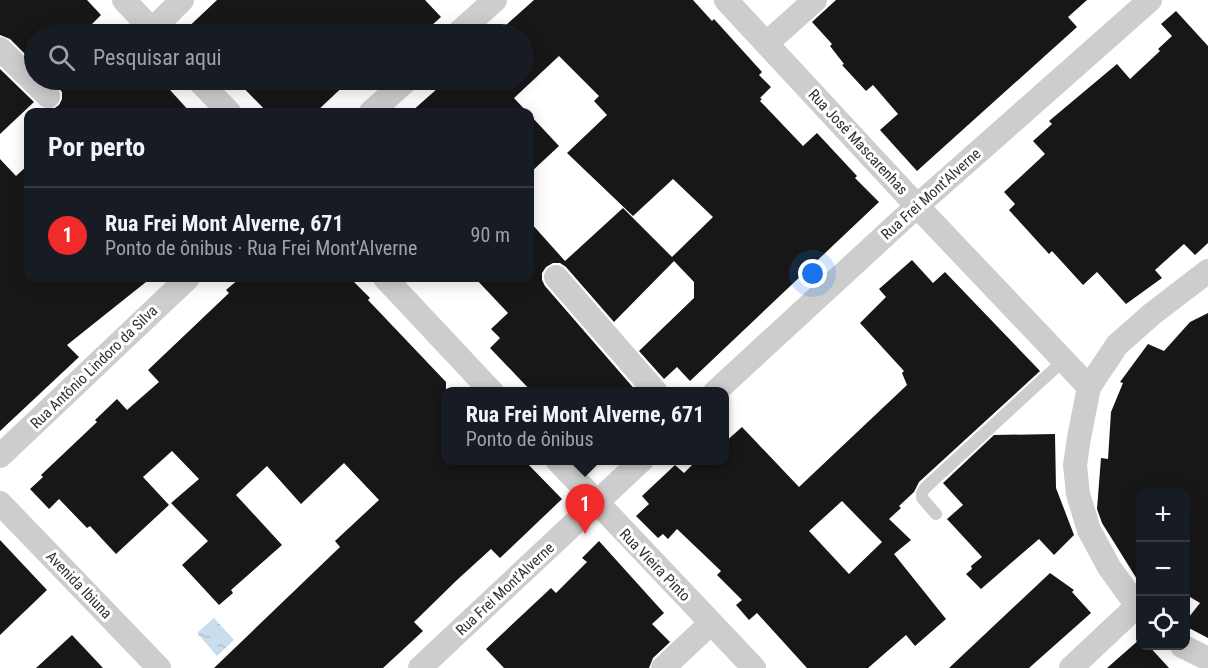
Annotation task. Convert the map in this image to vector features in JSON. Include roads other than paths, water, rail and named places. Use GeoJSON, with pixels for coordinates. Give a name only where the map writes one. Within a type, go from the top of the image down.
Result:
{"type":"FeatureCollection","features":[{"type":"Feature","properties":{"kind":"street"},"geometry":{"type":"LineString","coordinates":[[124,0],[146,24]]}},
{"type":"Feature","properties":{"kind":"street"},"geometry":{"type":"LineString","coordinates":[[161,24],[183,0]]}},
{"type":"Feature","properties":{"kind":"street"},"geometry":{"type":"LineString","coordinates":[[468,24],[495,0]]}},
{"type":"Feature","properties":{"kind":"street","name":"Rua José Mascarenhas"},"geometry":{"type":"LineString","coordinates":[[726,0],[1089,387]]}},
{"type":"Feature","properties":{"kind":"street"},"geometry":{"type":"LineString","coordinates":[[766,43],[815,0]]}},
{"type":"Feature","properties":{"kind":"street","name":"Rua Frei Mont'Alverne"},"geometry":{"type":"LineString","coordinates":[[720,387],[917,206],[1149,0]]}},
{"type":"Feature","properties":{"kind":"street"},"geometry":{"type":"LineString","coordinates":[[0,49],[24,72]]}},
{"type":"Feature","properties":{"kind":"street"},"geometry":{"type":"LineString","coordinates":[[42,90],[48,96]]}},
{"type":"Feature","properties":{"kind":"street"},"geometry":{"type":"LineString","coordinates":[[208,90],[225,108]]}},
{"type":"Feature","properties":{"kind":"street"},"geometry":{"type":"LineString","coordinates":[[376,108],[396,90]]}},
{"type":"Feature","properties":{"kind":"street"},"geometry":{"type":"LineString","coordinates":[[1136,604],[1109,567],[1089,530],[1078,494],[1076,465],[1089,387],[1118,345],[1152,314],[1208,271]]}},
{"type":"Feature","properties":{"kind":"street"},"geometry":{"type":"LineString","coordinates":[[556,277],[652,387]]}},
{"type":"Feature","properties":{"kind":"street","name":"Rua Antônio Lindoro da Silva"},"geometry":{"type":"LineString","coordinates":[[0,456],[184,282]]}},
{"type":"Feature","properties":{"kind":"street"},"geometry":{"type":"LineString","coordinates":[[389,282],[487,387]]}},
{"type":"Feature","properties":{"kind":"street","name":"Rua Vieira Pinto"},"geometry":{"type":"LineString","coordinates":[[562,465],[754,668]]}},
{"type":"Feature","properties":{"kind":"street","name":"Rua Frei Mont'Alverne"},"geometry":{"type":"LineString","coordinates":[[420,668],[637,465]]}},
{"type":"Feature","properties":{"kind":"street","name":"Avenida Ibiuna"},"geometry":{"type":"LineString","coordinates":[[0,503],[159,668]]}},
{"type":"Feature","properties":{"kind":"street"},"geometry":{"type":"LineString","coordinates":[[1071,668],[1136,611]]}},
{"type":"Feature","properties":{"kind":"street"},"geometry":{"type":"LineString","coordinates":[[663,668],[711,623]]}},
{"type":"Feature","properties":{"kind":"street"},"geometry":{"type":"LineString","coordinates":[[1190,649],[1208,659]]}},
{"type":"Feature","properties":{"kind":"lane"},"geometry":{"type":"LineString","coordinates":[[936,514],[922,498],[925,488],[1064,360]]}},
{"type":"Feature","properties":{"kind":"water"},"geometry":{"type":"Polygon","coordinates":[[[214,618],[234,640],[217,656],[197,633],[214,618]]]}},
{"type":"Feature","properties":{"kind":"place","name":"Rua Frei Mont Alverne, 671"},"geometry":{"type":"Point","coordinates":[585,534]}}]}
